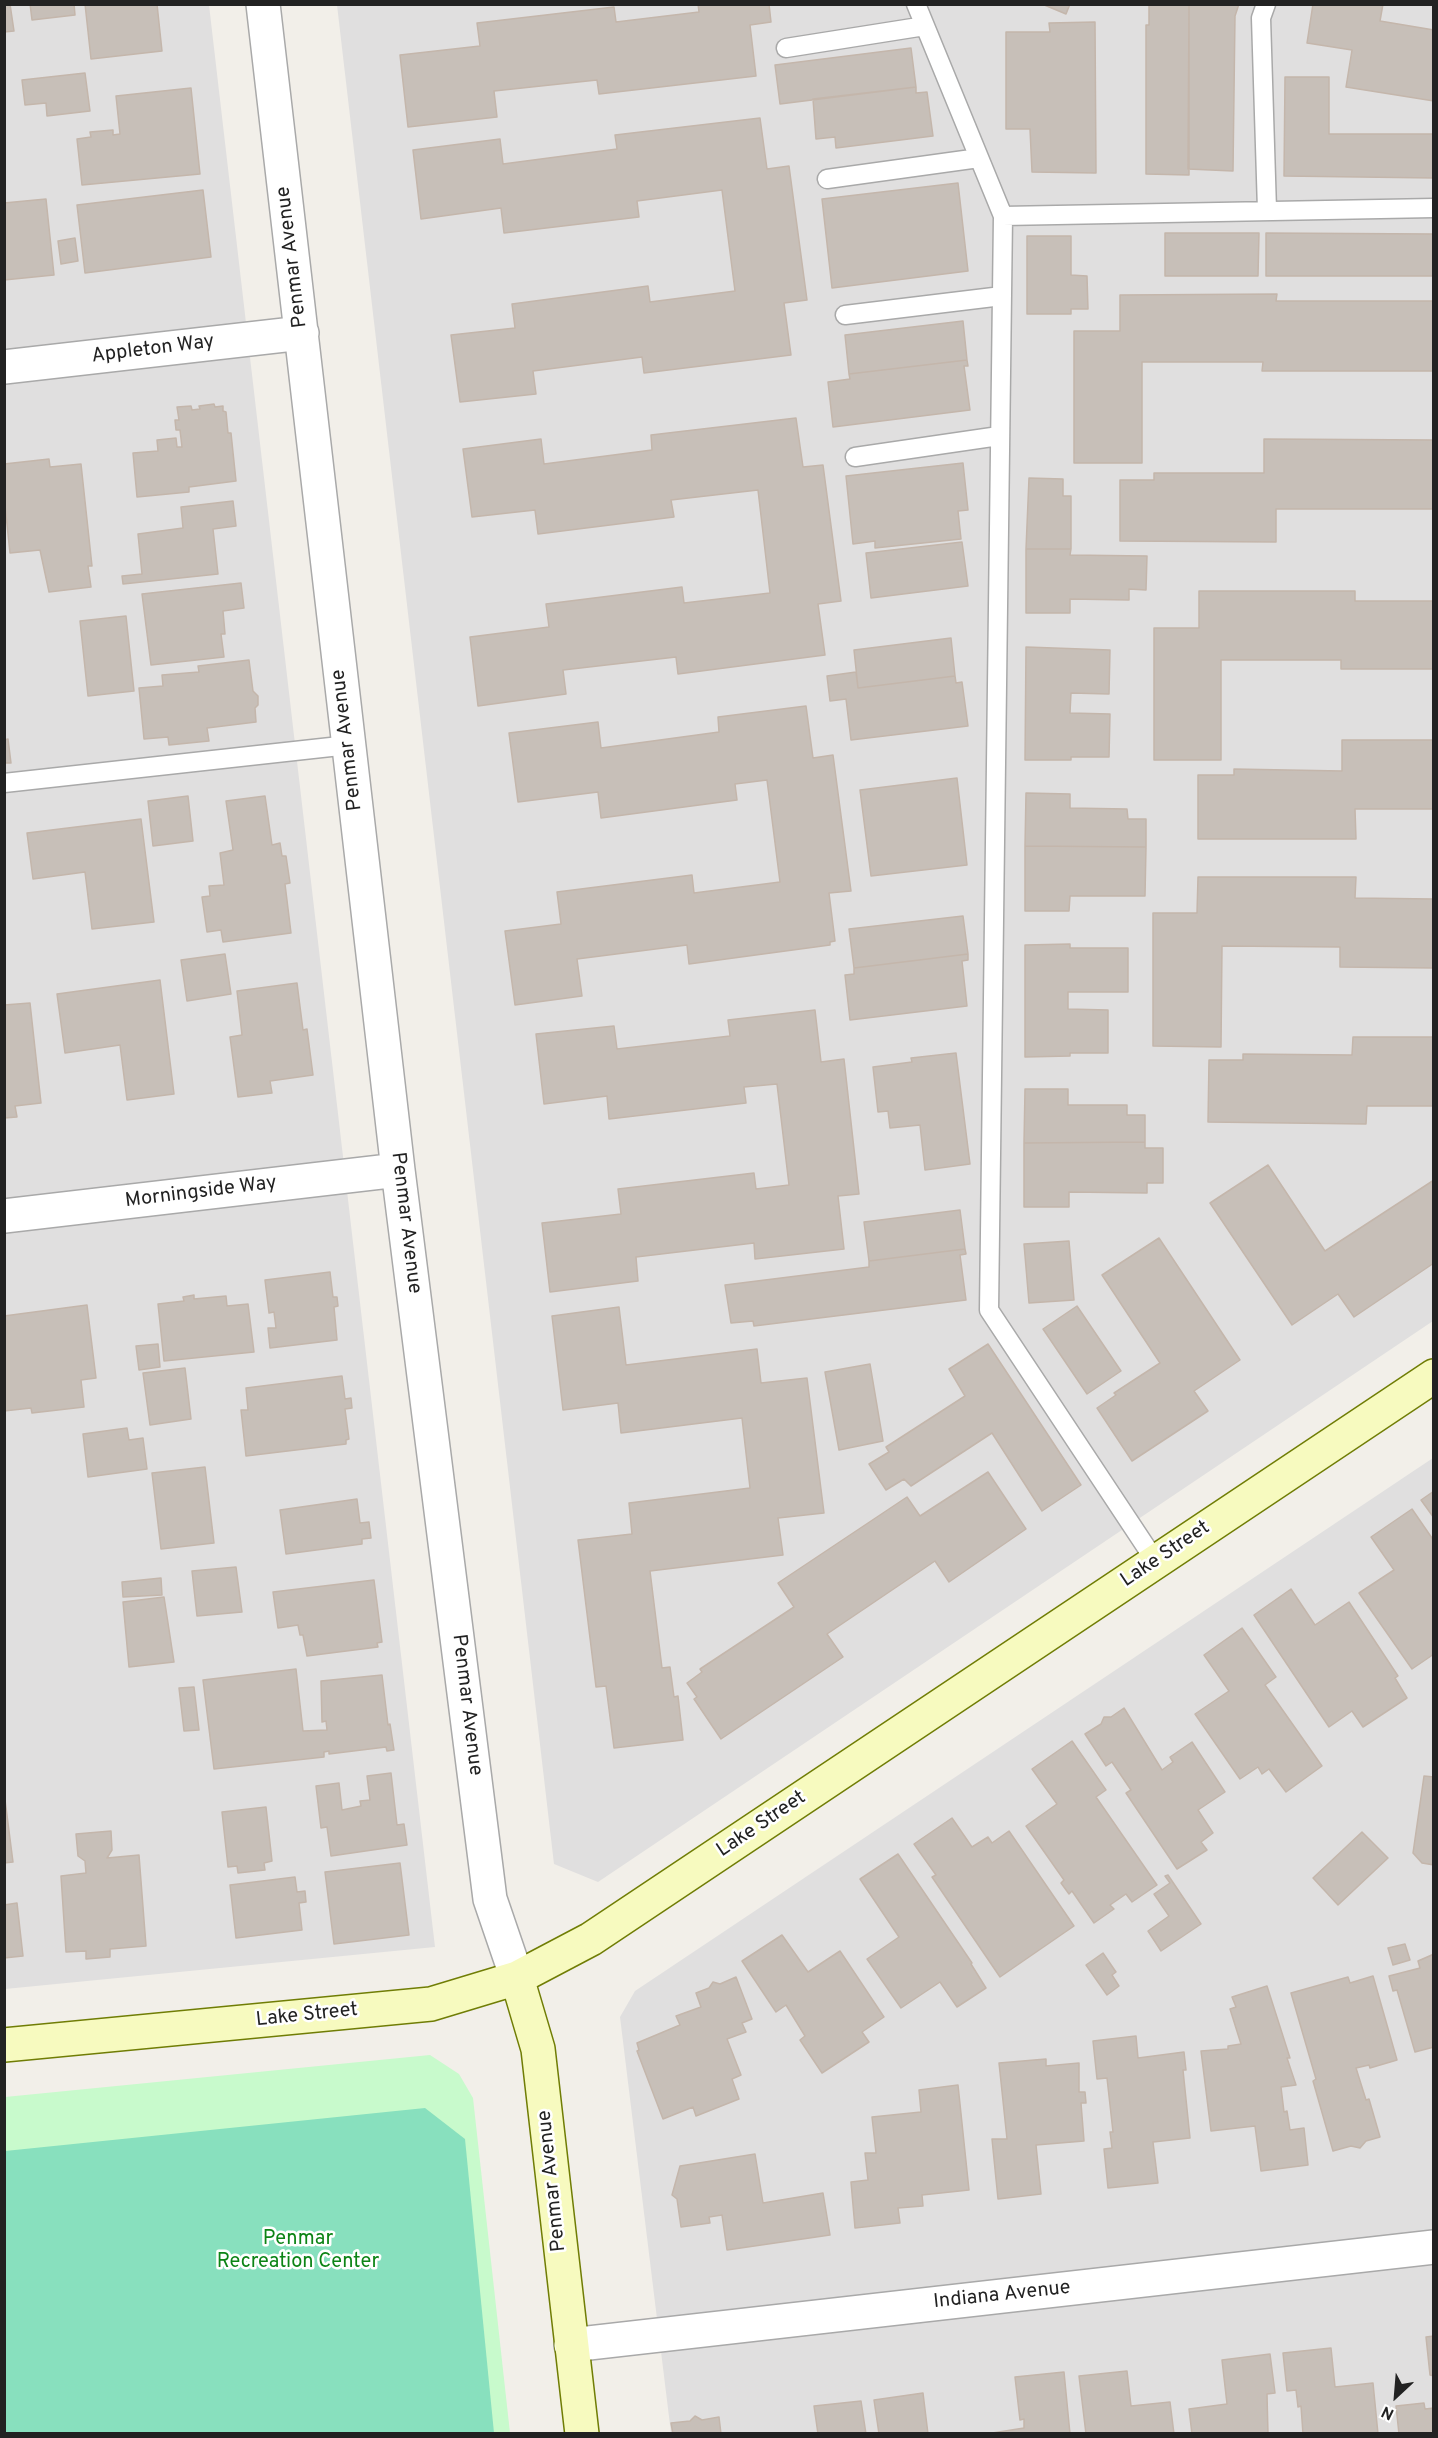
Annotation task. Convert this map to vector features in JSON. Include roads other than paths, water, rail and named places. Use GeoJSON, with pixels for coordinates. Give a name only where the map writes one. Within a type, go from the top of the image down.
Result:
{"type":"FeatureCollection","features":[{"type":"Feature","properties":{"kind":"street","name":"Penmar Avenue"},"geometry":{"type":"LineString","coordinates":[[263,4],[398,1170],[490,1899],[538,2049],[582,2433]]}},
{"type":"Feature","properties":{"kind":"street","name":"Appleton Way"},"geometry":{"type":"LineString","coordinates":[[4,367],[302,333]]}},
{"type":"Feature","properties":{"kind":"street","name":"Morningside Way"},"geometry":{"type":"LineString","coordinates":[[4,1216],[398,1170]]}},
{"type":"Feature","properties":{"kind":"street","name":"Lake Street"},"geometry":{"type":"LineString","coordinates":[[4,2045],[431,2004],[517,1978],[591,1939],[1434,1376]]}},
{"type":"Feature","properties":{"kind":"street","name":"Indiana Avenue"},"geometry":{"type":"LineString","coordinates":[[571,2345],[1434,2247]]}},
{"type":"Feature","properties":{"kind":"lane"},"geometry":{"type":"LineString","coordinates":[[916,4],[1003,216],[989,1310],[1156,1562]]}},
{"type":"Feature","properties":{"kind":"lane"},"geometry":{"type":"LineString","coordinates":[[1266,4],[1261,18],[1267,210]]}},
{"type":"Feature","properties":{"kind":"lane"},"geometry":{"type":"LineString","coordinates":[[786,48],[925,26]]}},
{"type":"Feature","properties":{"kind":"lane"},"geometry":{"type":"LineString","coordinates":[[827,179],[979,158]]}},
{"type":"Feature","properties":{"kind":"lane"},"geometry":{"type":"LineString","coordinates":[[1003,216],[1434,208]]}},
{"type":"Feature","properties":{"kind":"lane"},"geometry":{"type":"LineString","coordinates":[[844,315],[1002,296]]}},
{"type":"Feature","properties":{"kind":"lane"},"geometry":{"type":"LineString","coordinates":[[855,457],[999,436]]}},
{"type":"Feature","properties":{"kind":"lane"},"geometry":{"type":"LineString","coordinates":[[4,783],[349,745]]}},
{"type":"Feature","properties":{"kind":"park label","name":"Penmar Recreation Center"},"geometry":{"type":"Point","coordinates":[298,2252]}}]}
